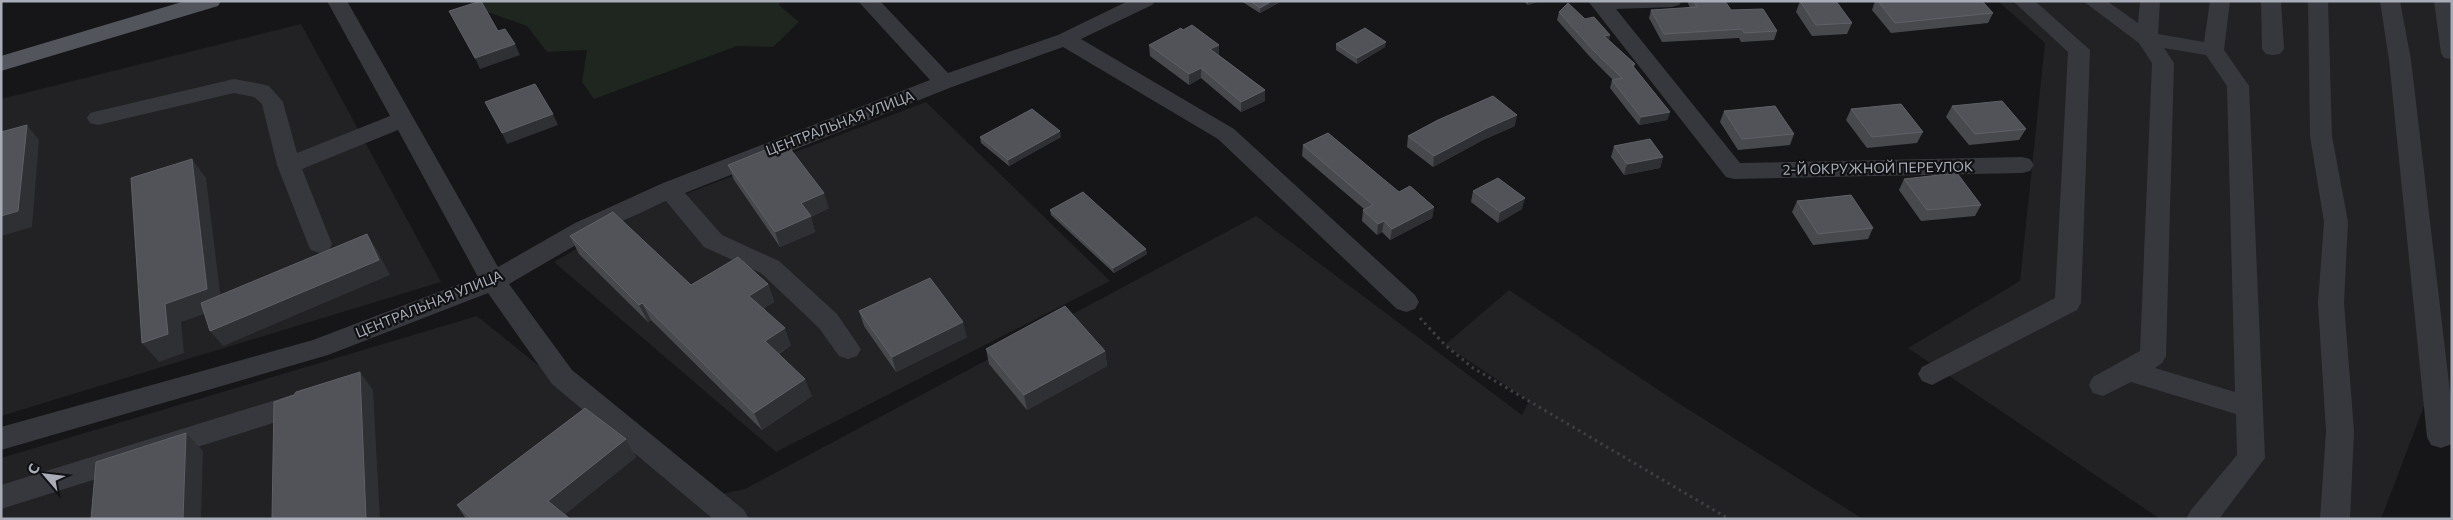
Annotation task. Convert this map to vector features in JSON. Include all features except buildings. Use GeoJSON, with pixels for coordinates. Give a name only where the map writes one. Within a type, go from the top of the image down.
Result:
{"type":"FeatureCollection","features":[{"type":"Feature","properties":{"kind":"main road"},"geometry":{"type":"LineString","coordinates":[[1,64],[210,1]]}},
{"type":"Feature","properties":{"kind":"street"},"geometry":{"type":"LineString","coordinates":[[337,1],[493,280],[562,377],[734,519]]}},
{"type":"Feature","properties":{"kind":"street"},"geometry":{"type":"LineString","coordinates":[[868,1],[944,82]]}},
{"type":"Feature","properties":{"kind":"street","name":"ЦЕНТРАЛЬНАЯ УЛИЦА"},"geometry":{"type":"LineString","coordinates":[[1,439],[319,348],[493,280],[584,229],[671,189],[944,82],[1065,39],[1145,1]]}},
{"type":"Feature","properties":{"kind":"street"},"geometry":{"type":"LineString","coordinates":[[1599,3],[1672,1]]}},
{"type":"Feature","properties":{"kind":"street"},"geometry":{"type":"LineString","coordinates":[[1932,374],[2068,303],[2079,50],[2023,1]]}},
{"type":"Feature","properties":{"kind":"street"},"geometry":{"type":"LineString","coordinates":[[2093,1],[2147,39],[2163,62],[2153,356],[2103,385]]}},
{"type":"Feature","properties":{"kind":"street"},"geometry":{"type":"LineString","coordinates":[[2147,39],[2150,1]]}},
{"type":"Feature","properties":{"kind":"street"},"geometry":{"type":"LineString","coordinates":[[2201,519],[2251,458],[2238,86],[2214,50],[2220,1]]}},
{"type":"Feature","properties":{"kind":"street"},"geometry":{"type":"LineString","coordinates":[[2271,1],[2273,49]]}},
{"type":"Feature","properties":{"kind":"street"},"geometry":{"type":"LineString","coordinates":[[2318,1],[2321,136],[2336,222],[2331,303],[2340,431],[2335,519]]}},
{"type":"Feature","properties":{"kind":"street"},"geometry":{"type":"LineString","coordinates":[[2390,1],[2400,60],[2441,437]]}},
{"type":"Feature","properties":{"kind":"street"},"geometry":{"type":"LineString","coordinates":[[2444,1],[2452,53]]}},
{"type":"Feature","properties":{"kind":"street","name":"2-Й ОКРУЖНОЙ ПЕРЕУЛОК"},"geometry":{"type":"LineString","coordinates":[[1599,3],[1734,171],[2022,165]]}},
{"type":"Feature","properties":{"kind":"street"},"geometry":{"type":"LineString","coordinates":[[1065,39],[1226,134],[1406,302]]}},
{"type":"Feature","properties":{"kind":"street"},"geometry":{"type":"LineString","coordinates":[[2147,39],[2214,50]]}},
{"type":"Feature","properties":{"kind":"street"},"geometry":{"type":"LineString","coordinates":[[98,118],[234,86],[261,91],[272,102],[289,165],[320,244]]}},
{"type":"Feature","properties":{"kind":"street"},"geometry":{"type":"LineString","coordinates":[[289,165],[404,119]]}},
{"type":"Feature","properties":{"kind":"street"},"geometry":{"type":"LineString","coordinates":[[671,189],[678,202],[713,241],[770,268],[828,321],[848,349]]}},
{"type":"Feature","properties":{"kind":"street"},"geometry":{"type":"LineString","coordinates":[[2128,370],[2250,407]]}},
{"type":"Feature","properties":{"kind":"street"},"geometry":{"type":"LineString","coordinates":[[1,497],[298,404]]}},
{"type":"Feature","properties":{"kind":"path"},"geometry":{"type":"LineString","coordinates":[[1406,302],[1445,345],[1473,368],[1728,519]]}},
{"type":"Feature","properties":{"kind":"shaded area"},"geometry":{"type":"Polygon","coordinates":[[[475,1],[781,1],[779,5],[799,22],[773,47],[737,46],[594,99],[582,82],[587,50],[547,52],[527,26],[487,12],[475,1]]]}},
{"type":"Feature","properties":{"kind":"shaded area"},"geometry":{"type":"Polygon","coordinates":[[[1998,1],[2452,1],[2452,418],[2429,393],[2381,519],[2160,519],[1908,348],[2020,281],[2045,43],[1998,1]]]}},
{"type":"Feature","properties":{"kind":"shaded area"},"geometry":{"type":"Polygon","coordinates":[[[301,24],[441,282],[1,416],[1,99],[301,24]]]}},
{"type":"Feature","properties":{"kind":"shaded area"},"geometry":{"type":"Polygon","coordinates":[[[926,102],[1110,281],[776,452],[554,262],[644,210],[926,102]]]}},
{"type":"Feature","properties":{"kind":"shaded area"},"geometry":{"type":"Polygon","coordinates":[[[1256,216],[1522,415],[1529,401],[1445,345],[1509,290],[1675,401],[1863,519],[1,519],[1,458],[477,316],[703,498],[745,489],[1256,216]]]}}]}
